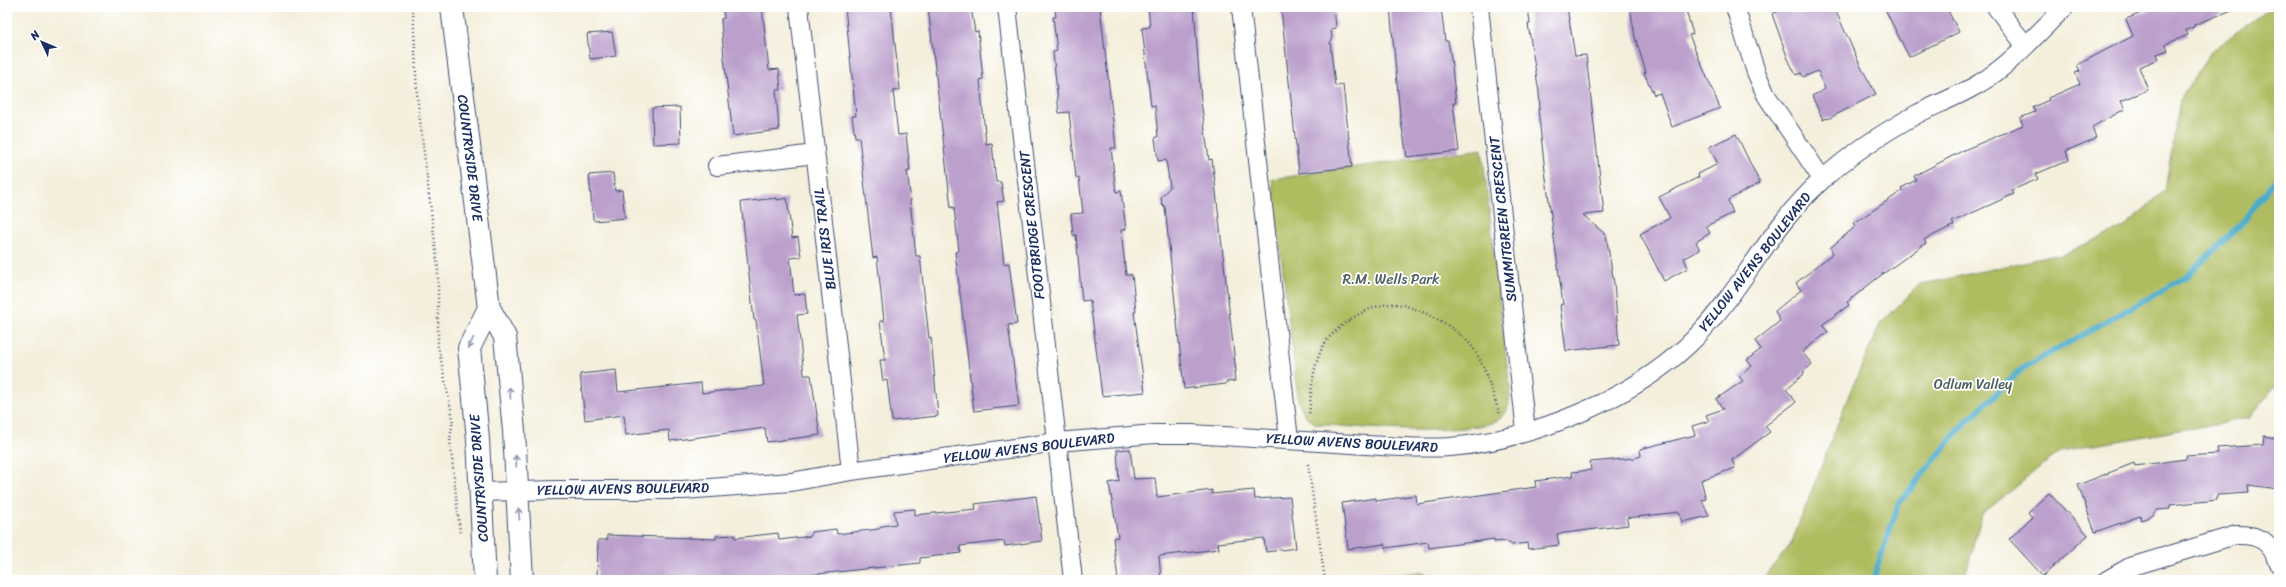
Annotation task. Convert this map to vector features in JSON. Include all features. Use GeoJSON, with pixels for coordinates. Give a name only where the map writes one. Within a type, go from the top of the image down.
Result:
{"type":"FeatureCollection","features":[{"type":"Feature","properties":{"kind":"main road","name":"COUNTRYSIDE DRIVE"},"geometry":{"type":"LineString","coordinates":[[452,7],[489,308],[505,337],[518,491],[522,580]]}},
{"type":"Feature","properties":{"kind":"main road","name":"COUNTRYSIDE DRIVE"},"geometry":{"type":"LineString","coordinates":[[485,580],[481,492],[469,348],[489,308]]}},
{"type":"Feature","properties":{"kind":"street","name":"BLUE IRIS TRAIL"},"geometry":{"type":"LineString","coordinates":[[798,7],[851,471]]}},
{"type":"Feature","properties":{"kind":"street","name":"FOOTBRIDGE CRESCENT"},"geometry":{"type":"LineString","coordinates":[[1007,7],[1073,580]]}},
{"type":"Feature","properties":{"kind":"street"},"geometry":{"type":"LineString","coordinates":[[1241,7],[1289,440]]}},
{"type":"Feature","properties":{"kind":"street","name":"SUMMITGREEN CRESCENT"},"geometry":{"type":"LineString","coordinates":[[1479,7],[1526,432]]}},
{"type":"Feature","properties":{"kind":"street"},"geometry":{"type":"LineString","coordinates":[[1735,7],[1756,72],[1766,95],[1822,180]]}},
{"type":"Feature","properties":{"kind":"street"},"geometry":{"type":"LineString","coordinates":[[1996,7],[2025,45]]}},
{"type":"Feature","properties":{"kind":"street","name":"YELLOW AVENS BOULEVARD"},"geometry":{"type":"LineString","coordinates":[[481,492],[683,490],[791,482],[851,471],[1057,442],[1155,434],[1191,434],[1432,447],[1487,442],[1526,432],[1571,416],[1613,396],[1662,367],[1687,346],[1724,305],[1803,197],[1822,180],[1847,158],[1869,143],[1919,113],[1979,84],[1997,72],[2065,7]]}},
{"type":"Feature","properties":{"kind":"street"},"geometry":{"type":"LineString","coordinates":[[717,166],[815,154]]}},
{"type":"Feature","properties":{"kind":"street"},"geometry":{"type":"LineString","coordinates":[[2107,580],[2130,567],[2236,535],[2252,535],[2265,542],[2274,551],[2279,564]]}},
{"type":"Feature","properties":{"kind":"path"},"geometry":{"type":"LineString","coordinates":[[413,7],[417,95],[438,268],[438,346],[453,419],[450,439],[458,524]]}},
{"type":"Feature","properties":{"kind":"path"},"geometry":{"type":"LineString","coordinates":[[1309,417],[1314,371],[1324,346],[1342,325],[1381,305],[1394,304],[1418,311],[1446,324],[1462,335],[1471,346],[1481,364],[1500,414]]}},
{"type":"Feature","properties":{"kind":"path"},"geometry":{"type":"LineString","coordinates":[[1308,464],[1325,580]]}},
{"type":"Feature","properties":{"kind":"green space","name":"Odlum Valley"},"geometry":{"type":"Polygon","coordinates":[[[2271,7],[2279,7],[2279,381],[2249,418],[2061,451],[1982,514],[1964,580],[1762,580],[1791,544],[1850,392],[1880,324],[1919,285],[2065,253],[2123,228],[2165,190],[2180,100],[2212,50],[2271,7]]]}},
{"type":"Feature","properties":{"kind":"green space","name":"R.M. Wells Park"},"geometry":{"type":"Polygon","coordinates":[[[1482,149],[1510,390],[1506,412],[1497,421],[1487,424],[1463,428],[1426,430],[1353,427],[1317,424],[1313,422],[1305,414],[1298,400],[1272,179],[1482,149]]]}},
{"type":"Feature","properties":{"kind":"green space"},"geometry":{"type":"Polygon","coordinates":[[[1419,572],[1444,580],[1364,580],[1419,572]]]}},
{"type":"Feature","properties":{"kind":"building"},"geometry":{"type":"Polygon","coordinates":[[[723,7],[762,7],[769,70],[779,69],[781,90],[776,90],[779,130],[733,136],[724,58],[721,19],[724,18],[723,7]]]}},
{"type":"Feature","properties":{"kind":"building"},"geometry":{"type":"Polygon","coordinates":[[[845,7],[891,7],[900,90],[893,91],[898,135],[906,134],[910,171],[907,171],[916,256],[920,256],[929,338],[931,337],[938,416],[892,421],[887,380],[883,381],[880,360],[885,360],[880,321],[884,321],[877,257],[873,258],[859,137],[855,137],[852,116],[856,116],[845,7]]]}},
{"type":"Feature","properties":{"kind":"building"},"geometry":{"type":"Polygon","coordinates":[[[928,7],[971,7],[975,32],[978,31],[983,79],[980,80],[986,144],[992,143],[996,182],[1001,182],[1004,201],[997,202],[1004,264],[1009,263],[1017,324],[1008,325],[1019,406],[974,411],[955,252],[959,251],[954,207],[951,208],[928,7]]]}},
{"type":"Feature","properties":{"kind":"building"},"geometry":{"type":"Polygon","coordinates":[[[1059,7],[1100,7],[1116,148],[1111,148],[1116,192],[1121,191],[1126,229],[1121,230],[1126,275],[1132,275],[1136,312],[1134,312],[1145,392],[1102,396],[1090,300],[1082,301],[1076,235],[1073,235],[1071,214],[1083,213],[1079,178],[1076,178],[1069,112],[1059,113],[1053,52],[1057,51],[1053,17],[1056,17],[1055,10],[1059,9],[1059,7]]]}},
{"type":"Feature","properties":{"kind":"building"},"geometry":{"type":"Polygon","coordinates":[[[1148,7],[1194,7],[1201,101],[1209,160],[1212,159],[1236,372],[1234,372],[1235,381],[1226,382],[1226,384],[1184,389],[1165,207],[1162,204],[1161,197],[1170,187],[1166,160],[1158,161],[1155,138],[1158,137],[1155,105],[1151,106],[1142,28],[1150,27],[1148,7]]]}},
{"type":"Feature","properties":{"kind":"building"},"geometry":{"type":"Polygon","coordinates":[[[1296,7],[1334,7],[1336,28],[1331,29],[1332,40],[1330,42],[1335,86],[1343,85],[1352,167],[1299,173],[1281,9],[1296,7]]]}},
{"type":"Feature","properties":{"kind":"building"},"geometry":{"type":"Polygon","coordinates":[[[1390,7],[1441,7],[1445,41],[1448,41],[1451,58],[1456,103],[1453,103],[1459,151],[1407,157],[1400,115],[1390,7]]]}},
{"type":"Feature","properties":{"kind":"building"},"geometry":{"type":"Polygon","coordinates":[[[1528,7],[1567,7],[1575,56],[1586,55],[1604,213],[1583,215],[1606,235],[1614,283],[1619,345],[1566,351],[1560,305],[1563,304],[1545,171],[1538,109],[1540,109],[1539,92],[1528,24],[1530,24],[1528,7]]]}},
{"type":"Feature","properties":{"kind":"building"},"geometry":{"type":"Polygon","coordinates":[[[1630,7],[1685,7],[1693,34],[1689,35],[1720,108],[1672,127],[1660,93],[1654,95],[1644,73],[1646,72],[1635,37],[1630,7]]]}},
{"type":"Feature","properties":{"kind":"building"},"geometry":{"type":"Polygon","coordinates":[[[1778,7],[1834,7],[1860,65],[1876,94],[1828,119],[1823,120],[1812,96],[1825,89],[1818,71],[1803,77],[1801,73],[1796,75],[1788,59],[1772,14],[1779,11],[1778,7]]]}},
{"type":"Feature","properties":{"kind":"building"},"geometry":{"type":"Polygon","coordinates":[[[1884,7],[1946,7],[1959,32],[1909,57],[1884,7]]]}},
{"type":"Feature","properties":{"kind":"building"},"geometry":{"type":"Polygon","coordinates":[[[2156,7],[2237,8],[2194,25],[2194,27],[2186,30],[2188,35],[2166,44],[2168,50],[2157,54],[2159,59],[2139,67],[2148,90],[2121,101],[2125,109],[2092,127],[2096,138],[2066,151],[2069,160],[2036,174],[2038,179],[2012,190],[2014,194],[1952,222],[1954,225],[1924,240],[1926,243],[1847,302],[1849,305],[1822,325],[1828,332],[1802,352],[1812,364],[1803,372],[1804,374],[1786,389],[1796,402],[1765,426],[1770,432],[1732,460],[1735,468],[1701,480],[1706,499],[1702,500],[1709,516],[1682,522],[1679,512],[1627,518],[1628,525],[1557,534],[1559,545],[1528,549],[1527,543],[1512,545],[1506,541],[1494,542],[1494,539],[1429,548],[1428,542],[1385,548],[1385,544],[1348,549],[1342,503],[1376,498],[1376,501],[1416,495],[1417,504],[1536,487],[1535,481],[1573,476],[1572,472],[1591,470],[1590,462],[1635,458],[1641,456],[1640,449],[1695,435],[1692,426],[1709,421],[1706,415],[1723,409],[1716,399],[1743,381],[1739,376],[1752,366],[1747,360],[1761,349],[1755,341],[1780,321],[1775,311],[1801,290],[1796,283],[1833,253],[1830,248],[1856,226],[1854,223],[1902,191],[1901,188],[1916,180],[1914,176],[1964,150],[2023,125],[2020,118],[2035,112],[2033,107],[2049,100],[2048,98],[2080,84],[2075,73],[2080,71],[2077,65],[2133,36],[2126,19],[2156,7]]]}},
{"type":"Feature","properties":{"kind":"building"},"geometry":{"type":"Polygon","coordinates":[[[612,32],[616,56],[590,59],[587,34],[612,32]]]}},
{"type":"Feature","properties":{"kind":"building"},"geometry":{"type":"Polygon","coordinates":[[[680,107],[681,143],[653,144],[652,108],[680,107]]]}},
{"type":"Feature","properties":{"kind":"building"},"geometry":{"type":"Polygon","coordinates":[[[1736,134],[1760,183],[1728,200],[1733,213],[1706,226],[1710,233],[1696,242],[1700,250],[1684,258],[1688,268],[1664,281],[1640,234],[1670,218],[1659,197],[1699,177],[1698,174],[1718,164],[1709,147],[1736,134]]]}},
{"type":"Feature","properties":{"kind":"building"},"geometry":{"type":"Polygon","coordinates":[[[613,173],[615,191],[622,190],[625,218],[595,221],[593,219],[589,175],[613,173]]]}},
{"type":"Feature","properties":{"kind":"building"},"geometry":{"type":"Polygon","coordinates":[[[777,198],[777,200],[787,198],[792,238],[798,237],[801,257],[790,258],[794,295],[805,294],[807,314],[797,315],[804,375],[811,375],[820,435],[767,442],[765,428],[670,441],[669,430],[626,435],[624,415],[585,420],[580,374],[616,370],[618,392],[701,383],[702,393],[764,386],[756,320],[754,320],[741,202],[777,198]]]}},
{"type":"Feature","properties":{"kind":"building"},"geometry":{"type":"Polygon","coordinates":[[[2264,436],[2279,439],[2279,489],[2248,485],[2249,493],[2217,495],[2217,500],[2170,505],[2170,509],[2157,510],[2152,516],[2141,520],[2140,516],[2095,532],[2078,485],[2134,463],[2135,466],[2186,459],[2186,456],[2218,454],[2217,448],[2263,445],[2264,436]]]}},
{"type":"Feature","properties":{"kind":"building"},"geometry":{"type":"Polygon","coordinates":[[[1130,449],[1134,479],[1155,478],[1157,497],[1212,490],[1212,494],[1254,490],[1255,499],[1290,497],[1296,548],[1266,552],[1264,538],[1218,543],[1219,549],[1159,556],[1161,580],[1118,580],[1113,538],[1118,537],[1109,483],[1119,481],[1117,450],[1130,449]]]}},
{"type":"Feature","properties":{"kind":"building"},"geometry":{"type":"Polygon","coordinates":[[[2049,493],[2088,535],[2043,576],[2009,539],[2032,517],[2028,512],[2049,493]]]}},
{"type":"Feature","properties":{"kind":"building"},"geometry":{"type":"Polygon","coordinates":[[[1036,496],[1042,541],[1005,546],[1004,541],[960,546],[961,553],[920,558],[920,563],[800,576],[801,580],[597,580],[598,540],[607,540],[607,535],[716,539],[716,536],[735,535],[735,538],[778,533],[779,540],[811,536],[811,532],[836,529],[837,534],[879,529],[882,526],[896,524],[894,511],[915,509],[915,515],[976,509],[975,504],[1036,496]]]}},
{"type":"Feature","properties":{"kind":"waterway"},"geometry":{"type":"LineString","coordinates":[[1873,580],[1899,503],[1964,424],[2022,369],[2186,277],[2240,225],[2279,175]]}}]}
